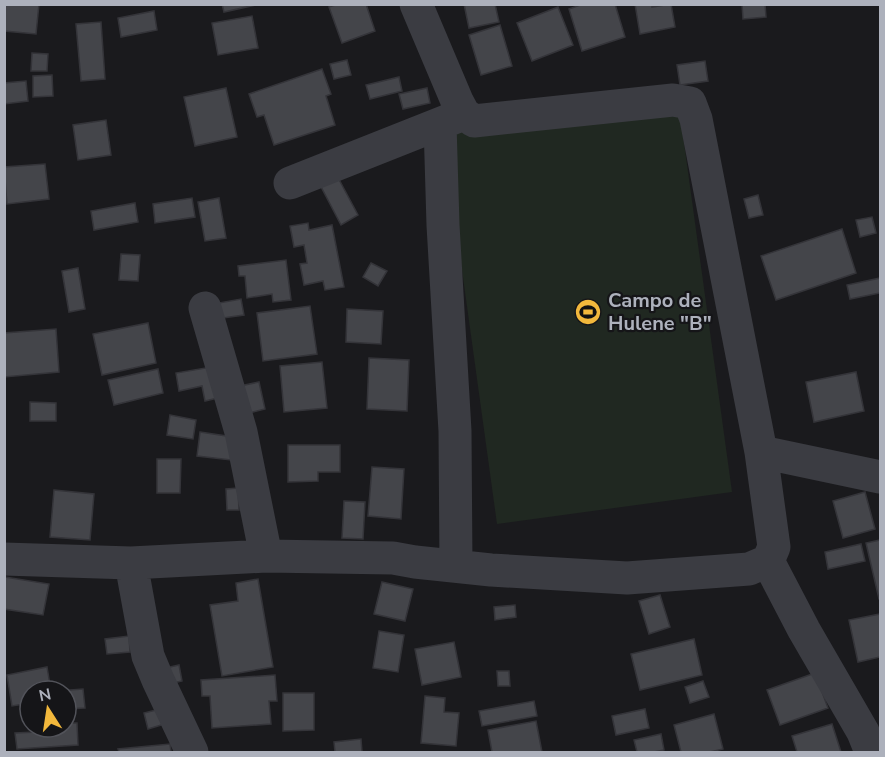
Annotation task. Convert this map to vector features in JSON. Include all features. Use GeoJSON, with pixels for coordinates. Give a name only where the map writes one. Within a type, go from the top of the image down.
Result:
{"type":"FeatureCollection","features":[{"type":"Feature","properties":{"kind":"street"},"geometry":{"type":"LineString","coordinates":[[416,4],[457,101],[452,119],[443,225],[455,431],[456,566]]}},
{"type":"Feature","properties":{"kind":"street"},"geometry":{"type":"LineString","coordinates":[[4,559],[131,563],[266,556],[393,558],[491,570],[627,578],[749,570],[768,561],[774,547],[761,452],[696,119],[690,103],[673,100],[474,120],[452,119],[290,183]]}},
{"type":"Feature","properties":{"kind":"street"},"geometry":{"type":"LineString","coordinates":[[205,308],[241,432],[266,556]]}},
{"type":"Feature","properties":{"kind":"street"},"geometry":{"type":"LineString","coordinates":[[761,452],[880,477]]}},
{"type":"Feature","properties":{"kind":"street"},"geometry":{"type":"LineString","coordinates":[[768,561],[804,630],[863,732],[871,753]]}},
{"type":"Feature","properties":{"kind":"street"},"geometry":{"type":"LineString","coordinates":[[131,563],[148,656],[192,753]]}},
{"type":"Feature","properties":{"kind":"shaded area","name":"Campo de Hulene \"B\""},"geometry":{"type":"Polygon","coordinates":[[[678,99],[732,492],[497,524],[443,132],[678,99]]]}},
{"type":"Feature","properties":{"kind":"building"},"geometry":{"type":"Polygon","coordinates":[[[4,4],[39,4],[36,34],[4,31],[4,4]]]}},
{"type":"Feature","properties":{"kind":"building"},"geometry":{"type":"Polygon","coordinates":[[[222,4],[260,4],[224,12],[222,4]]]}},
{"type":"Feature","properties":{"kind":"building"},"geometry":{"type":"Polygon","coordinates":[[[338,4],[366,4],[375,31],[342,43],[329,7],[338,4]]]}},
{"type":"Feature","properties":{"kind":"building"},"geometry":{"type":"Polygon","coordinates":[[[464,4],[495,4],[499,22],[469,28],[464,4]]]}},
{"type":"Feature","properties":{"kind":"building"},"geometry":{"type":"Polygon","coordinates":[[[583,4],[615,4],[625,37],[582,51],[569,9],[583,4]]]}},
{"type":"Feature","properties":{"kind":"building"},"geometry":{"type":"Polygon","coordinates":[[[635,4],[652,4],[652,7],[671,4],[675,27],[640,34],[635,4]]]}},
{"type":"Feature","properties":{"kind":"building"},"geometry":{"type":"Polygon","coordinates":[[[742,4],[765,4],[766,17],[743,19],[742,4]]]}},
{"type":"Feature","properties":{"kind":"building"},"geometry":{"type":"Polygon","coordinates":[[[558,7],[573,45],[532,61],[517,23],[558,7]]]}},
{"type":"Feature","properties":{"kind":"building"},"geometry":{"type":"Polygon","coordinates":[[[154,11],[157,30],[121,37],[118,18],[154,11]]]}},
{"type":"Feature","properties":{"kind":"building"},"geometry":{"type":"Polygon","coordinates":[[[252,16],[258,48],[218,55],[212,23],[252,16]]]}},
{"type":"Feature","properties":{"kind":"building"},"geometry":{"type":"Polygon","coordinates":[[[101,22],[105,79],[81,81],[76,24],[101,22]]]}},
{"type":"Feature","properties":{"kind":"building"},"geometry":{"type":"Polygon","coordinates":[[[500,25],[512,66],[481,75],[469,35],[500,25]]]}},
{"type":"Feature","properties":{"kind":"building"},"geometry":{"type":"Polygon","coordinates":[[[32,53],[48,54],[47,71],[31,71],[32,53]]]}},
{"type":"Feature","properties":{"kind":"building"},"geometry":{"type":"Polygon","coordinates":[[[347,60],[351,75],[334,79],[330,64],[347,60]]]}},
{"type":"Feature","properties":{"kind":"building"},"geometry":{"type":"Polygon","coordinates":[[[705,61],[708,81],[680,85],[677,65],[705,61]]]}},
{"type":"Feature","properties":{"kind":"building"},"geometry":{"type":"Polygon","coordinates":[[[322,69],[331,94],[326,96],[335,125],[274,145],[264,115],[257,117],[249,94],[322,69]]]}},
{"type":"Feature","properties":{"kind":"building"},"geometry":{"type":"Polygon","coordinates":[[[52,75],[53,96],[33,97],[33,76],[52,75]]]}},
{"type":"Feature","properties":{"kind":"building"},"geometry":{"type":"Polygon","coordinates":[[[399,77],[402,91],[370,99],[366,85],[399,77]]]}},
{"type":"Feature","properties":{"kind":"building"},"geometry":{"type":"Polygon","coordinates":[[[26,81],[28,101],[4,104],[4,83],[26,81]]]}},
{"type":"Feature","properties":{"kind":"building"},"geometry":{"type":"Polygon","coordinates":[[[226,88],[237,137],[195,146],[184,97],[226,88]]]}},
{"type":"Feature","properties":{"kind":"building"},"geometry":{"type":"Polygon","coordinates":[[[427,88],[430,103],[403,109],[399,94],[427,88]]]}},
{"type":"Feature","properties":{"kind":"building"},"geometry":{"type":"Polygon","coordinates":[[[106,120],[111,155],[78,160],[73,125],[106,120]]]}},
{"type":"Feature","properties":{"kind":"building"},"geometry":{"type":"Polygon","coordinates":[[[45,164],[49,199],[7,204],[4,167],[45,164]]]}},
{"type":"Feature","properties":{"kind":"building"},"geometry":{"type":"Polygon","coordinates":[[[335,172],[358,215],[341,225],[318,181],[335,172]]]}},
{"type":"Feature","properties":{"kind":"building"},"geometry":{"type":"Polygon","coordinates":[[[758,195],[763,215],[749,218],[744,199],[758,195]]]}},
{"type":"Feature","properties":{"kind":"building"},"geometry":{"type":"Polygon","coordinates":[[[192,198],[195,217],[155,223],[153,204],[192,198]]]}},
{"type":"Feature","properties":{"kind":"building"},"geometry":{"type":"Polygon","coordinates":[[[219,198],[226,238],[205,241],[198,202],[219,198]]]}},
{"type":"Feature","properties":{"kind":"building"},"geometry":{"type":"Polygon","coordinates":[[[135,203],[138,222],[94,230],[91,211],[135,203]]]}},
{"type":"Feature","properties":{"kind":"building"},"geometry":{"type":"Polygon","coordinates":[[[872,217],[876,233],[860,237],[856,220],[872,217]]]}},
{"type":"Feature","properties":{"kind":"building"},"geometry":{"type":"Polygon","coordinates":[[[308,223],[309,230],[332,225],[344,287],[325,290],[323,281],[304,285],[300,264],[307,263],[304,245],[294,247],[290,226],[308,223]]]}},
{"type":"Feature","properties":{"kind":"building"},"geometry":{"type":"Polygon","coordinates":[[[842,229],[856,273],[776,300],[761,256],[842,229]]]}},
{"type":"Feature","properties":{"kind":"building"},"geometry":{"type":"Polygon","coordinates":[[[121,254],[140,255],[138,281],[119,280],[121,254]]]}},
{"type":"Feature","properties":{"kind":"building"},"geometry":{"type":"Polygon","coordinates":[[[286,260],[291,300],[273,302],[272,294],[247,298],[245,276],[239,276],[238,266],[286,260]]]}},
{"type":"Feature","properties":{"kind":"building"},"geometry":{"type":"Polygon","coordinates":[[[371,263],[387,271],[378,286],[363,277],[371,263]]]}},
{"type":"Feature","properties":{"kind":"building"},"geometry":{"type":"Polygon","coordinates":[[[78,268],[85,309],[69,312],[62,271],[78,268]]]}},
{"type":"Feature","properties":{"kind":"building"},"geometry":{"type":"Polygon","coordinates":[[[880,278],[880,293],[850,299],[847,285],[880,278]]]}},
{"type":"Feature","properties":{"kind":"building"},"geometry":{"type":"Polygon","coordinates":[[[241,299],[244,315],[216,319],[213,304],[241,299]]]}},
{"type":"Feature","properties":{"kind":"building"},"geometry":{"type":"Polygon","coordinates":[[[310,306],[317,354],[263,361],[257,313],[310,306]]]}},
{"type":"Feature","properties":{"kind":"building"},"geometry":{"type":"Polygon","coordinates":[[[347,309],[383,311],[381,344],[346,342],[347,309]]]}},
{"type":"Feature","properties":{"kind":"building"},"geometry":{"type":"Polygon","coordinates":[[[148,323],[156,363],[102,375],[93,334],[148,323]]]}},
{"type":"Feature","properties":{"kind":"building"},"geometry":{"type":"Polygon","coordinates":[[[56,329],[59,372],[4,377],[4,333],[56,329]]]}},
{"type":"Feature","properties":{"kind":"building"},"geometry":{"type":"Polygon","coordinates":[[[369,358],[409,360],[407,411],[367,409],[369,358]]]}},
{"type":"Feature","properties":{"kind":"building"},"geometry":{"type":"Polygon","coordinates":[[[322,362],[327,408],[284,412],[280,366],[322,362]]]}},
{"type":"Feature","properties":{"kind":"building"},"geometry":{"type":"Polygon","coordinates":[[[217,366],[222,397],[205,401],[202,386],[179,391],[176,373],[217,366]]]}},
{"type":"Feature","properties":{"kind":"building"},"geometry":{"type":"Polygon","coordinates":[[[158,369],[163,393],[114,405],[108,380],[158,369]]]}},
{"type":"Feature","properties":{"kind":"building"},"geometry":{"type":"Polygon","coordinates":[[[856,372],[864,411],[814,422],[806,382],[856,372]]]}},
{"type":"Feature","properties":{"kind":"building"},"geometry":{"type":"Polygon","coordinates":[[[259,382],[265,409],[241,415],[235,387],[259,382]]]}},
{"type":"Feature","properties":{"kind":"building"},"geometry":{"type":"Polygon","coordinates":[[[30,402],[56,403],[56,421],[30,421],[30,402]]]}},
{"type":"Feature","properties":{"kind":"building"},"geometry":{"type":"Polygon","coordinates":[[[170,415],[196,420],[193,439],[167,435],[170,415]]]}},
{"type":"Feature","properties":{"kind":"building"},"geometry":{"type":"Polygon","coordinates":[[[200,432],[233,437],[231,460],[197,456],[200,432]]]}},
{"type":"Feature","properties":{"kind":"building"},"geometry":{"type":"Polygon","coordinates":[[[288,445],[340,445],[340,472],[318,472],[318,481],[288,482],[288,445]]]}},
{"type":"Feature","properties":{"kind":"building"},"geometry":{"type":"Polygon","coordinates":[[[157,459],[181,459],[180,493],[157,493],[157,459]]]}},
{"type":"Feature","properties":{"kind":"building"},"geometry":{"type":"Polygon","coordinates":[[[372,467],[404,469],[401,519],[368,516],[372,467]]]}},
{"type":"Feature","properties":{"kind":"building"},"geometry":{"type":"Polygon","coordinates":[[[238,488],[239,510],[227,510],[226,489],[238,488]]]}},
{"type":"Feature","properties":{"kind":"building"},"geometry":{"type":"Polygon","coordinates":[[[54,490],[94,494],[90,540],[50,537],[54,490]]]}},
{"type":"Feature","properties":{"kind":"building"},"geometry":{"type":"Polygon","coordinates":[[[865,492],[875,529],[843,538],[833,501],[865,492]]]}},
{"type":"Feature","properties":{"kind":"building"},"geometry":{"type":"Polygon","coordinates":[[[344,501],[365,502],[363,539],[342,538],[344,501]]]}},
{"type":"Feature","properties":{"kind":"building"},"geometry":{"type":"Polygon","coordinates":[[[880,540],[880,599],[879,599],[866,543],[880,540]]]}},
{"type":"Feature","properties":{"kind":"building"},"geometry":{"type":"Polygon","coordinates":[[[861,544],[865,561],[828,569],[825,552],[861,544]]]}},
{"type":"Feature","properties":{"kind":"building"},"geometry":{"type":"Polygon","coordinates":[[[5,577],[49,584],[43,615],[4,609],[5,577]]]}},
{"type":"Feature","properties":{"kind":"building"},"geometry":{"type":"Polygon","coordinates":[[[258,579],[273,667],[222,676],[210,605],[238,601],[236,583],[258,579]]]}},
{"type":"Feature","properties":{"kind":"building"},"geometry":{"type":"Polygon","coordinates":[[[382,582],[413,589],[405,621],[374,614],[382,582]]]}},
{"type":"Feature","properties":{"kind":"building"},"geometry":{"type":"Polygon","coordinates":[[[660,595],[670,627],[649,634],[639,601],[660,595]]]}},
{"type":"Feature","properties":{"kind":"building"},"geometry":{"type":"Polygon","coordinates":[[[515,605],[516,617],[495,620],[494,607],[515,605]]]}},
{"type":"Feature","properties":{"kind":"building"},"geometry":{"type":"Polygon","coordinates":[[[880,614],[880,657],[858,662],[849,620],[880,614]]]}},
{"type":"Feature","properties":{"kind":"building"},"geometry":{"type":"Polygon","coordinates":[[[379,631],[404,635],[398,672],[373,668],[379,631]]]}},
{"type":"Feature","properties":{"kind":"building"},"geometry":{"type":"Polygon","coordinates":[[[129,636],[130,652],[107,654],[105,639],[129,636]]]}},
{"type":"Feature","properties":{"kind":"building"},"geometry":{"type":"Polygon","coordinates":[[[694,639],[702,675],[640,690],[631,654],[694,639]]]}},
{"type":"Feature","properties":{"kind":"building"},"geometry":{"type":"Polygon","coordinates":[[[454,642],[461,677],[422,685],[415,649],[454,642]]]}},
{"type":"Feature","properties":{"kind":"building"},"geometry":{"type":"Polygon","coordinates":[[[179,665],[182,681],[164,685],[161,669],[179,665]]]}},
{"type":"Feature","properties":{"kind":"building"},"geometry":{"type":"Polygon","coordinates":[[[47,667],[49,679],[18,679],[18,705],[12,706],[7,675],[47,667]]]}},
{"type":"Feature","properties":{"kind":"building"},"geometry":{"type":"Polygon","coordinates":[[[497,671],[509,671],[510,686],[498,686],[497,671]]]}},
{"type":"Feature","properties":{"kind":"building"},"geometry":{"type":"Polygon","coordinates":[[[815,673],[828,708],[780,725],[767,690],[815,673]]]}},
{"type":"Feature","properties":{"kind":"building"},"geometry":{"type":"Polygon","coordinates":[[[275,675],[277,701],[269,701],[271,724],[212,728],[210,696],[202,696],[201,680],[275,675]]]}},
{"type":"Feature","properties":{"kind":"building"},"geometry":{"type":"Polygon","coordinates":[[[703,681],[709,697],[690,703],[685,687],[703,681]]]}},
{"type":"Feature","properties":{"kind":"building"},"geometry":{"type":"Polygon","coordinates":[[[78,689],[83,689],[85,708],[78,708],[78,689]]]}},
{"type":"Feature","properties":{"kind":"building"},"geometry":{"type":"Polygon","coordinates":[[[283,693],[314,693],[314,730],[283,731],[283,693]]]}},
{"type":"Feature","properties":{"kind":"building"},"geometry":{"type":"Polygon","coordinates":[[[425,696],[445,698],[444,712],[459,713],[456,746],[421,743],[425,696]]]}},
{"type":"Feature","properties":{"kind":"building"},"geometry":{"type":"Polygon","coordinates":[[[534,701],[537,716],[482,726],[479,711],[534,701]]]}},
{"type":"Feature","properties":{"kind":"building"},"geometry":{"type":"Polygon","coordinates":[[[164,708],[168,723],[148,729],[144,713],[164,708]]]}},
{"type":"Feature","properties":{"kind":"building"},"geometry":{"type":"Polygon","coordinates":[[[645,709],[649,728],[616,735],[612,716],[645,709]]]}},
{"type":"Feature","properties":{"kind":"building"},"geometry":{"type":"Polygon","coordinates":[[[714,714],[723,749],[710,752],[681,752],[674,725],[714,714]]]}},
{"type":"Feature","properties":{"kind":"building"},"geometry":{"type":"Polygon","coordinates":[[[536,721],[542,752],[492,752],[488,730],[536,721]]]}},
{"type":"Feature","properties":{"kind":"building"},"geometry":{"type":"Polygon","coordinates":[[[832,724],[841,752],[797,752],[792,736],[832,724]]]}},
{"type":"Feature","properties":{"kind":"building"},"geometry":{"type":"Polygon","coordinates":[[[15,733],[18,733],[18,739],[78,739],[78,745],[17,749],[15,733]]]}},
{"type":"Feature","properties":{"kind":"building"},"geometry":{"type":"Polygon","coordinates":[[[661,734],[664,750],[637,752],[634,740],[661,734]]]}},
{"type":"Feature","properties":{"kind":"building"},"geometry":{"type":"Polygon","coordinates":[[[361,739],[362,752],[335,752],[334,742],[361,739]]]}},
{"type":"Feature","properties":{"kind":"building"},"geometry":{"type":"Polygon","coordinates":[[[170,744],[171,752],[119,752],[118,749],[170,744]]]}},
{"type":"Feature","properties":{"kind":"place","name":"Campo de Hulene \"B\""},"geometry":{"type":"Point","coordinates":[588,312]}}]}
